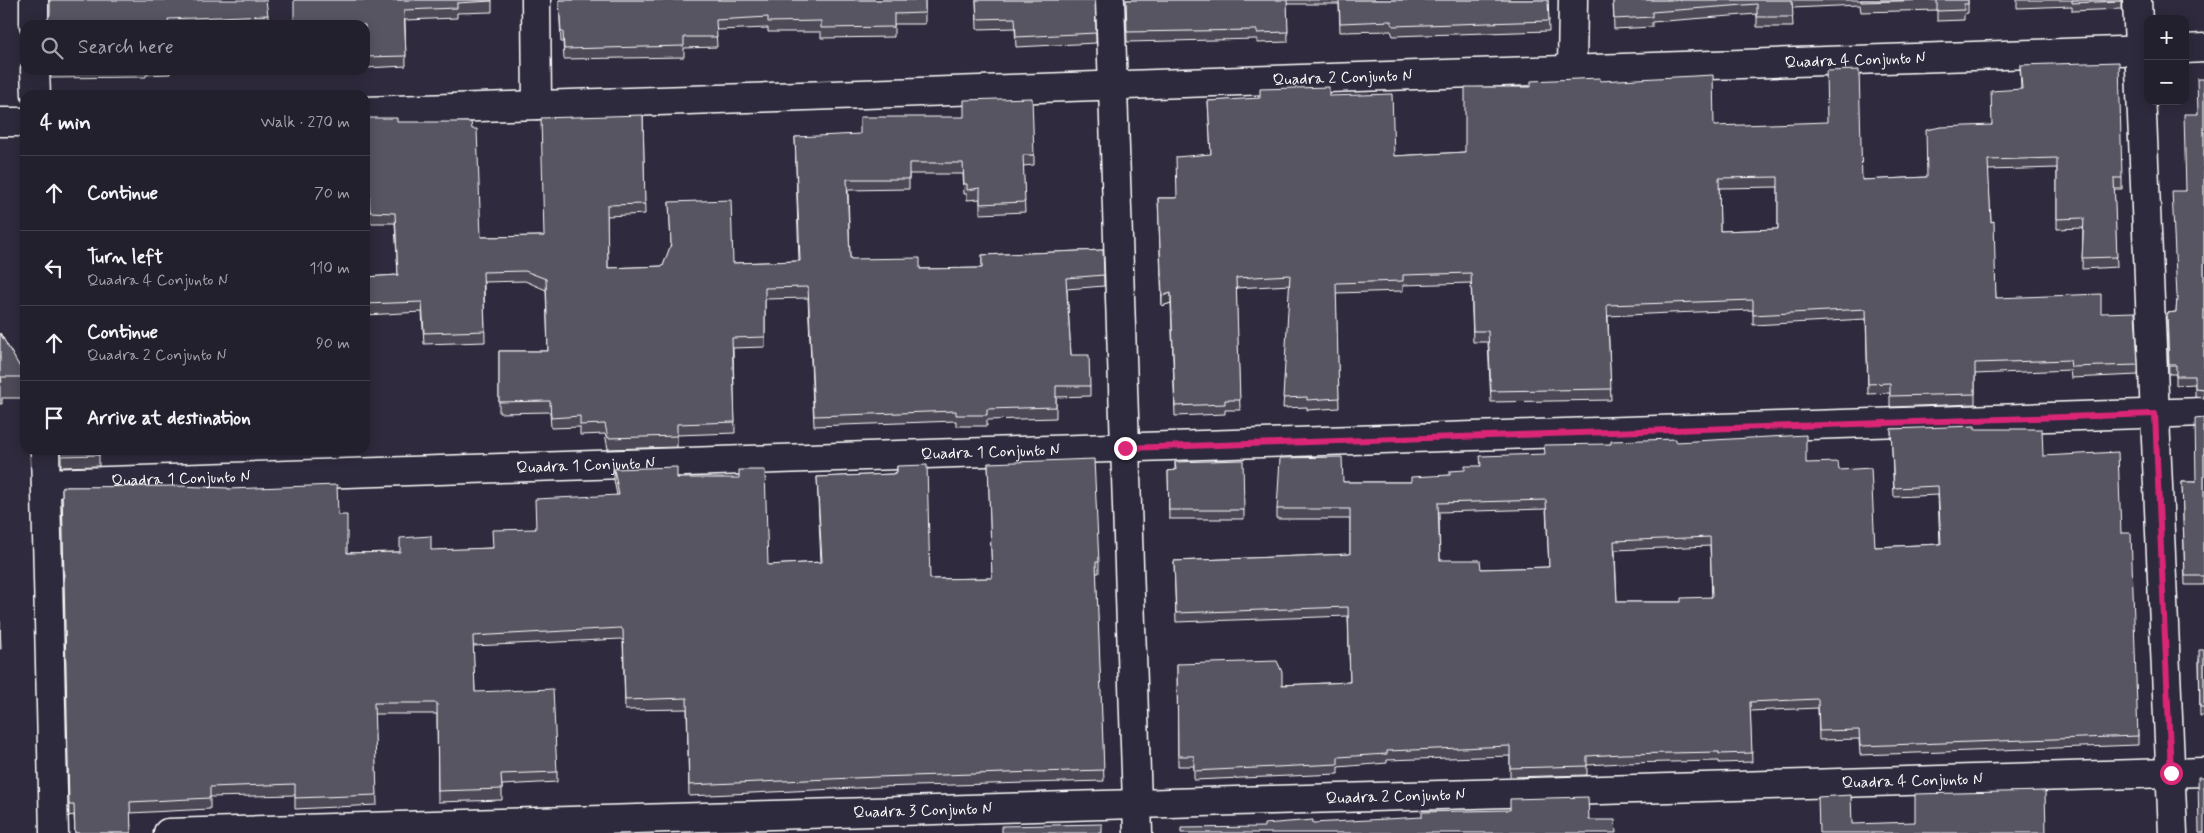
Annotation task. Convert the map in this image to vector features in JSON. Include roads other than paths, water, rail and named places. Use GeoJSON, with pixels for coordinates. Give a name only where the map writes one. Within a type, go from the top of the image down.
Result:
{"type":"FeatureCollection","features":[{"type":"Feature","properties":{"kind":"street"},"geometry":{"type":"LineString","coordinates":[[34,0],[34,20]]}},
{"type":"Feature","properties":{"kind":"street"},"geometry":{"type":"LineString","coordinates":[[536,0],[537,105]]}},
{"type":"Feature","properties":{"kind":"street"},"geometry":{"type":"LineString","coordinates":[[1110,0],[1138,833]]}},
{"type":"Feature","properties":{"kind":"street"},"geometry":{"type":"LineString","coordinates":[[1572,71],[1573,0]]}},
{"type":"Feature","properties":{"kind":"street"},"geometry":{"type":"LineString","coordinates":[[2137,0],[2143,50],[2155,414],[2174,833]]}},
{"type":"Feature","properties":{"kind":"street"},"geometry":{"type":"LineString","coordinates":[[2189,49],[2204,48]]}},
{"type":"Feature","properties":{"kind":"street","name":"Quadra 4 Conjunto N"},"geometry":{"type":"LineString","coordinates":[[1572,71],[2143,50]]}},
{"type":"Feature","properties":{"kind":"street","name":"Quadra 2 Conjunto N"},"geometry":{"type":"LineString","coordinates":[[370,111],[1572,71]]}},
{"type":"Feature","properties":{"kind":"street"},"geometry":{"type":"LineString","coordinates":[[35,75],[36,90]]}},
{"type":"Feature","properties":{"kind":"street"},"geometry":{"type":"LineString","coordinates":[[0,122],[20,122]]}},
{"type":"Feature","properties":{"kind":"street"},"geometry":{"type":"LineString","coordinates":[[1125,448],[2204,412]]}},
{"type":"Feature","properties":{"kind":"street","name":"Quadra 1 Conjunto N"},"geometry":{"type":"LineString","coordinates":[[46,483],[1125,448]]}},
{"type":"Feature","properties":{"kind":"street"},"geometry":{"type":"LineString","coordinates":[[45,455],[54,833]]}},
{"type":"Feature","properties":{"kind":"street","name":"Quadra 4 Conjunto N"},"geometry":{"type":"LineString","coordinates":[[1654,789],[2204,772]]}},
{"type":"Feature","properties":{"kind":"street","name":"Quadra 2 Conjunto N"},"geometry":{"type":"LineString","coordinates":[[1137,804],[1654,789]]}},
{"type":"Feature","properties":{"kind":"street","name":"Quadra 3 Conjunto N"},"geometry":{"type":"LineString","coordinates":[[168,833],[1137,804]]}}]}
